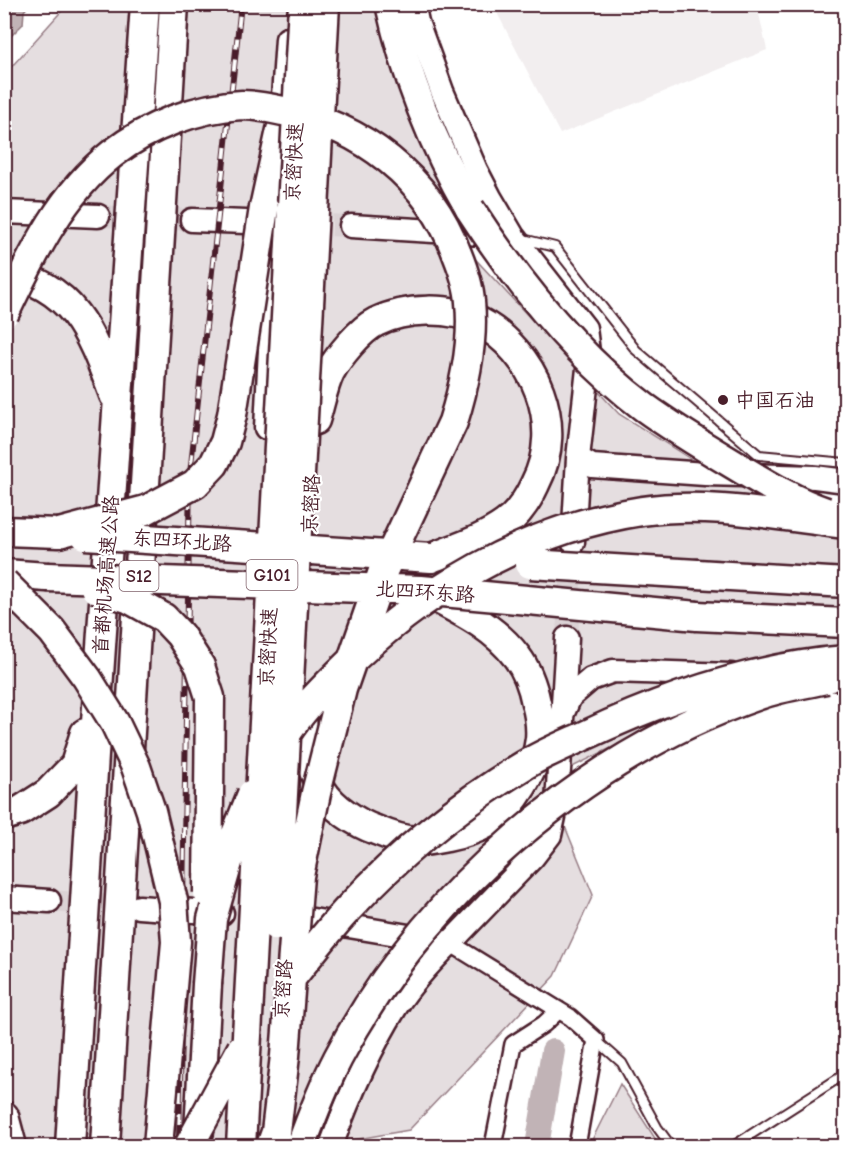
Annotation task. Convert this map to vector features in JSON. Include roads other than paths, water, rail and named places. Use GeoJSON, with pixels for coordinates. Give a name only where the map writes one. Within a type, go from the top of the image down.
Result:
{"type":"FeatureCollection","features":[{"type":"Feature","properties":{"kind":"highway","name":"首都机场高速公路"},"geometry":{"type":"LineString","coordinates":[[70,1146],[98,690],[145,4]]}},
{"type":"Feature","properties":{"kind":"highway","name":"首都机场高速公路"},"geometry":{"type":"LineString","coordinates":[[105,1146],[174,4]]}},
{"type":"Feature","properties":{"kind":"highway","name":"京密快速"},"geometry":{"type":"LineString","coordinates":[[240,1146],[303,4]]}},
{"type":"Feature","properties":{"kind":"highway","name":"京密快速"},"geometry":{"type":"LineString","coordinates":[[264,1146],[325,4]]}},
{"type":"Feature","properties":{"kind":"highway"},"geometry":{"type":"LineString","coordinates":[[390,4],[410,77],[447,168],[495,247],[571,341],[643,406],[683,434],[773,488],[819,509],[846,518]]}},
{"type":"Feature","properties":{"kind":"highway"},"geometry":{"type":"LineString","coordinates":[[4,314],[46,231],[61,207],[96,168],[114,153],[170,121],[214,109],[243,105],[287,112],[347,131],[387,158],[423,191],[440,216],[464,271],[470,302],[470,341],[461,399],[453,422],[383,571],[342,689],[308,824],[299,876],[285,1056],[276,1132],[272,1146]]}},
{"type":"Feature","properties":{"kind":"highway"},"geometry":{"type":"LineString","coordinates":[[58,533],[146,510],[195,483],[214,464],[225,442],[232,415],[255,215],[281,130]]}},
{"type":"Feature","properties":{"kind":"highway"},"geometry":{"type":"LineString","coordinates":[[4,272],[34,280],[58,294],[82,321],[97,349],[117,403]]}},
{"type":"Feature","properties":{"kind":"highway"},"geometry":{"type":"LineString","coordinates":[[315,420],[330,372],[351,343],[375,322],[416,310],[447,312],[477,320],[504,337],[522,358],[536,382],[548,427],[548,451],[540,475],[526,502],[507,523],[477,540],[431,558]]}},
{"type":"Feature","properties":{"kind":"highway"},"geometry":{"type":"LineString","coordinates":[[199,1146],[212,919],[245,807],[264,767],[294,722],[310,702],[355,656],[421,603],[501,555],[541,538],[582,525],[643,511],[685,509],[736,510],[846,524]]}},
{"type":"Feature","properties":{"kind":"highway","name":"东四环北路"},"geometry":{"type":"LineString","coordinates":[[4,531],[431,558]]}},
{"type":"Feature","properties":{"kind":"highway","name":"北四环东路"},"geometry":{"type":"LineString","coordinates":[[431,558],[846,583]]}},
{"type":"Feature","properties":{"kind":"highway","name":"北四环东路"},"geometry":{"type":"LineString","coordinates":[[4,574],[421,590],[697,616],[846,623]]}},
{"type":"Feature","properties":{"kind":"highway"},"geometry":{"type":"LineString","coordinates":[[46,577],[89,586],[128,598],[164,618],[180,635],[200,666],[210,697],[207,984]]}},
{"type":"Feature","properties":{"kind":"highway"},"geometry":{"type":"LineString","coordinates":[[4,584],[52,631],[87,678],[115,723],[132,758],[151,811],[173,901],[176,942],[158,1146]]}},
{"type":"Feature","properties":{"kind":"highway"},"geometry":{"type":"LineString","coordinates":[[301,716],[312,766],[324,792],[342,811],[361,825],[391,836],[417,842],[435,840],[465,834],[491,821],[512,800],[531,771],[540,739],[538,712],[532,687],[518,658],[499,637],[478,621],[421,590]]}},
{"type":"Feature","properties":{"kind":"highway"},"geometry":{"type":"LineString","coordinates":[[189,1146],[242,1047],[266,1010],[297,971],[350,907],[370,887],[465,805],[524,765],[604,726],[650,707],[692,692],[764,672],[846,660]]}},
{"type":"Feature","properties":{"kind":"highway"},"geometry":{"type":"LineString","coordinates":[[301,1146],[317,1102],[358,1022],[411,947],[443,907],[486,864],[574,792],[612,765],[640,750],[707,716],[760,694],[846,677]]}},
{"type":"Feature","properties":{"kind":"highway"},"geometry":{"type":"LineString","coordinates":[[4,816],[20,811],[48,793],[75,765],[98,690]]}},
{"type":"Feature","properties":{"kind":"highway"},"geometry":{"type":"LineString","coordinates":[[4,1116],[12,1146]]}},
{"type":"Feature","properties":{"kind":"street","name":"G101"},"geometry":{"type":"LineString","coordinates":[[230,1146],[281,130],[290,4]]}},
{"type":"Feature","properties":{"kind":"street","name":"京密路"},"geometry":{"type":"LineString","coordinates":[[272,1146],[301,716],[335,4]]}},
{"type":"Feature","properties":{"kind":"street"},"geometry":{"type":"LineString","coordinates":[[413,4],[417,22],[442,92],[476,170],[513,236],[585,328],[589,360],[579,543]]}},
{"type":"Feature","properties":{"kind":"street"},"geometry":{"type":"LineString","coordinates":[[4,212],[98,216]]}},
{"type":"Feature","properties":{"kind":"street"},"geometry":{"type":"LineString","coordinates":[[192,220],[255,215]]}},
{"type":"Feature","properties":{"kind":"street"},"geometry":{"type":"LineString","coordinates":[[351,226],[513,236]]}},
{"type":"Feature","properties":{"kind":"street"},"geometry":{"type":"LineString","coordinates":[[585,462],[705,474],[815,477],[846,481]]}},
{"type":"Feature","properties":{"kind":"street"},"geometry":{"type":"LineString","coordinates":[[331,1146],[357,1083],[397,1006],[429,964],[533,857],[550,835],[557,803],[561,716],[571,638],[574,665],[579,672],[591,679]]}},
{"type":"Feature","properties":{"kind":"street"},"geometry":{"type":"LineString","coordinates":[[561,716],[570,697],[591,679],[613,671],[846,677]]}},
{"type":"Feature","properties":{"kind":"street"},"geometry":{"type":"LineString","coordinates":[[4,898],[49,901]]}},
{"type":"Feature","properties":{"kind":"street"},"geometry":{"type":"LineString","coordinates":[[139,907],[222,913]]}},
{"type":"Feature","properties":{"kind":"street"},"geometry":{"type":"LineString","coordinates":[[301,918],[450,943],[570,1017],[596,1040],[577,1146]]}},
{"type":"Feature","properties":{"kind":"street"},"geometry":{"type":"LineString","coordinates":[[493,1146],[513,1044],[544,1024],[559,1010]]}},
{"type":"Feature","properties":{"kind":"lane"},"geometry":{"type":"LineString","coordinates":[[513,236],[555,247],[636,351],[759,454],[846,463]]}},
{"type":"Feature","properties":{"kind":"lane"},"geometry":{"type":"LineString","coordinates":[[596,1040],[622,1063],[657,1127],[671,1146]]}},
{"type":"Feature","properties":{"kind":"lane"},"geometry":{"type":"LineString","coordinates":[[733,1146],[845,1074]]}},
{"type":"Feature","properties":{"kind":"waterway"},"geometry":{"type":"LineString","coordinates":[[537,1146],[553,1051]]}},
{"type":"Feature","properties":{"kind":"tunnel"},"geometry":{"type":"LineString","coordinates":[[98,216],[192,220]]}},
{"type":"Feature","properties":{"kind":"tunnel"},"geometry":{"type":"LineString","coordinates":[[299,224],[351,226]]}},
{"type":"Feature","properties":{"kind":"tunnel"},"geometry":{"type":"LineString","coordinates":[[567,638],[572,549]]}},
{"type":"Feature","properties":{"kind":"tunnel"},"geometry":{"type":"LineString","coordinates":[[49,901],[135,907]]}},
{"type":"Feature","properties":{"kind":"railway"},"geometry":{"type":"LineString","coordinates":[[179,1146],[190,474],[241,4]]}},
{"type":"Feature","properties":{"kind":"place","name":"中国石油"},"geometry":{"type":"Point","coordinates":[723,400]}}]}
